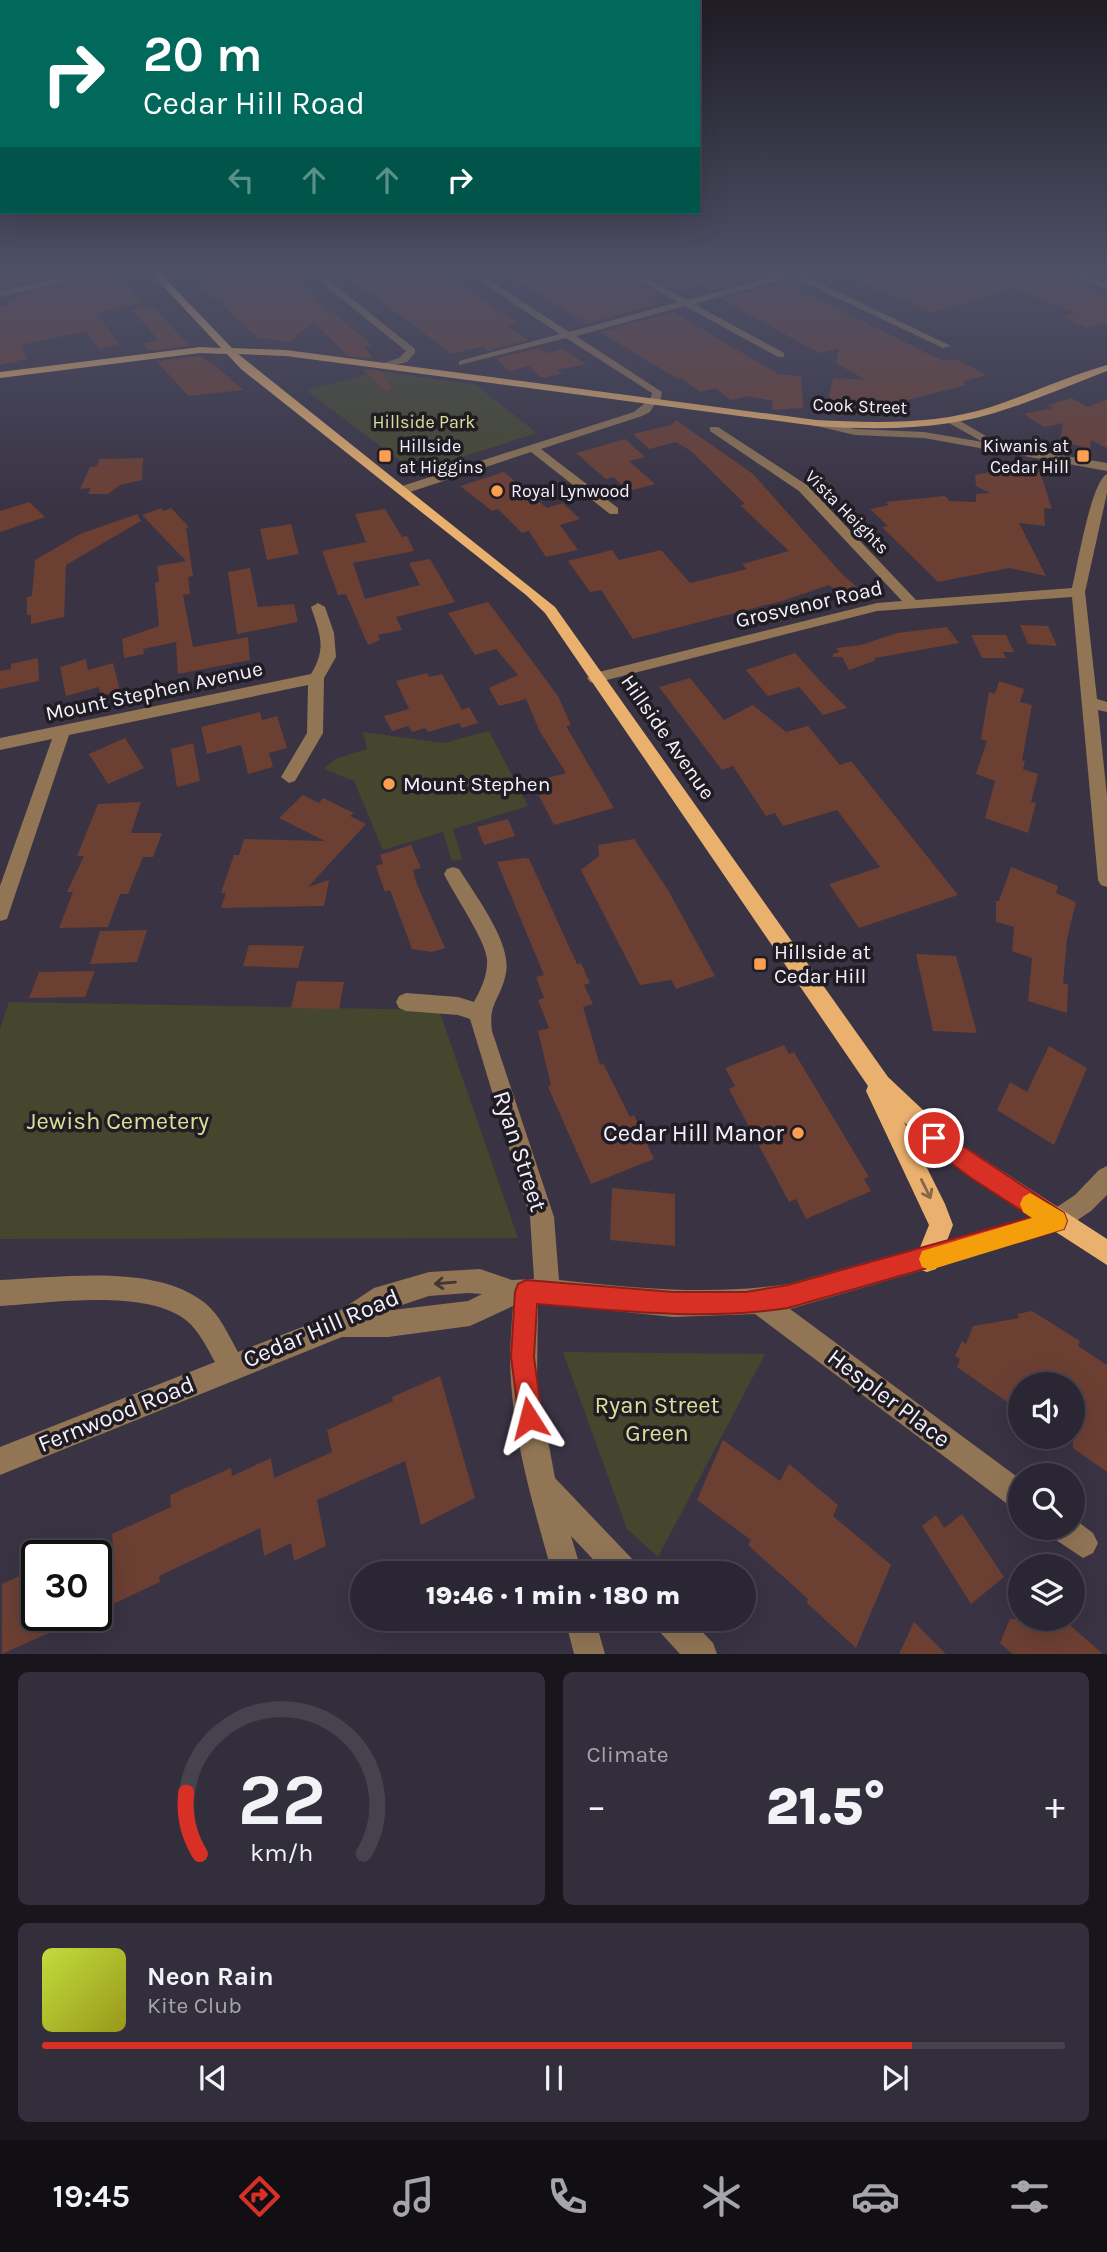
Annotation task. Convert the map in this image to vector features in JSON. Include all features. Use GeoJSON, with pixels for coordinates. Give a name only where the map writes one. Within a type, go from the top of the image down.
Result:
{"type":"FeatureCollection","features":[{"type":"Feature","properties":{"kind":"main road","name":"Cook Street"},"geometry":{"type":"LineString","coordinates":[[0,375],[191,351]]}},
{"type":"Feature","properties":{"kind":"main road","name":"Cook Street"},"geometry":{"type":"LineString","coordinates":[[217,351],[286,353],[816,423],[882,427],[951,420],[993,410],[1107,368]]}},
{"type":"Feature","properties":{"kind":"main road","name":"Cook Street"},"geometry":{"type":"LineString","coordinates":[[0,383],[203,358],[229,352]]}},
{"type":"Feature","properties":{"kind":"main road","name":"Hillside Avenue"},"geometry":{"type":"LineString","coordinates":[[229,352],[403,489],[550,610],[863,1062],[899,1105],[948,1149],[1107,1253]]}},
{"type":"Feature","properties":{"kind":"main road"},"geometry":{"type":"LineString","coordinates":[[863,1062],[937,1212],[941,1225],[927,1260]]}},
{"type":"Feature","properties":{"kind":"street"},"geometry":{"type":"LineString","coordinates":[[385,366],[403,360],[412,351]]}},
{"type":"Feature","properties":{"kind":"street"},"geometry":{"type":"LineString","coordinates":[[463,363],[505,351]]}},
{"type":"Feature","properties":{"kind":"street"},"geometry":{"type":"LineString","coordinates":[[403,489],[638,414],[653,402],[657,392],[594,351]]}},
{"type":"Feature","properties":{"kind":"street"},"geometry":{"type":"LineString","coordinates":[[773,351],[780,355]]}},
{"type":"Feature","properties":{"kind":"street"},"geometry":{"type":"LineString","coordinates":[[951,420],[981,438],[1032,453],[1107,467]]}},
{"type":"Feature","properties":{"kind":"street"},"geometry":{"type":"LineString","coordinates":[[816,423],[831,430],[922,435],[1032,453]]}},
{"type":"Feature","properties":{"kind":"street","name":"Vista Heights"},"geometry":{"type":"LineString","coordinates":[[714,429],[803,488],[913,604]]}},
{"type":"Feature","properties":{"kind":"street"},"geometry":{"type":"LineString","coordinates":[[533,448],[614,511]]}},
{"type":"Feature","properties":{"kind":"street"},"geometry":{"type":"LineString","coordinates":[[1107,478],[1100,495],[1078,592],[1107,880]]}},
{"type":"Feature","properties":{"kind":"street","name":"Grosvenor Road"},"geometry":{"type":"LineString","coordinates":[[595,678],[877,607],[1078,592]]}},
{"type":"Feature","properties":{"kind":"street"},"geometry":{"type":"LineString","coordinates":[[289,777],[315,733],[316,678],[329,657],[327,633],[318,607]]}},
{"type":"Feature","properties":{"kind":"street","name":"Mount Stephen Avenue"},"geometry":{"type":"LineString","coordinates":[[0,744],[316,678]]}},
{"type":"Feature","properties":{"kind":"street"},"geometry":{"type":"LineString","coordinates":[[1089,703],[1107,707]]}},
{"type":"Feature","properties":{"kind":"street"},"geometry":{"type":"LineString","coordinates":[[0,913],[62,732]]}},
{"type":"Feature","properties":{"kind":"street"},"geometry":{"type":"LineString","coordinates":[[406,1002],[458,1006],[480,1013],[497,974],[499,962],[495,949],[453,874]]}},
{"type":"Feature","properties":{"kind":"street","name":"Ryan Street"},"geometry":{"type":"LineString","coordinates":[[480,1013],[482,1031],[542,1217],[528,1292],[523,1357],[524,1395],[543,1485],[564,1561]]}},
{"type":"Feature","properties":{"kind":"street"},"geometry":{"type":"LineString","coordinates":[[528,1292],[673,1304],[758,1301],[788,1297],[927,1260],[1056,1221],[1083,1203],[1107,1178]]}},
{"type":"Feature","properties":{"kind":"street","name":"Cedar Hill Road"},"geometry":{"type":"LineString","coordinates":[[0,1293],[117,1291],[155,1294],[176,1300],[196,1312],[217,1340],[231,1367],[341,1324],[388,1324],[470,1313],[528,1292]]}},
{"type":"Feature","properties":{"kind":"street","name":"Hespler Place"},"geometry":{"type":"LineString","coordinates":[[758,1301],[1008,1487]]}},
{"type":"Feature","properties":{"kind":"street","name":"Fernwood Road"},"geometry":{"type":"LineString","coordinates":[[0,1461],[231,1367]]}},
{"type":"Feature","properties":{"kind":"street"},"geometry":{"type":"LineString","coordinates":[[543,1485],[615,1561]]}},
{"type":"Feature","properties":{"kind":"street"},"geometry":{"type":"LineString","coordinates":[[583,1631],[590,1654]]}},
{"type":"Feature","properties":{"kind":"street"},"geometry":{"type":"LineString","coordinates":[[680,1631],[702,1654]]}},
{"type":"Feature","properties":{"kind":"green space","name":"Hillside Park"},"geometry":{"type":"Polygon","coordinates":[[[379,371],[476,385],[537,433],[415,472],[306,390],[379,371]]]}},
{"type":"Feature","properties":{"kind":"green space"},"geometry":{"type":"Polygon","coordinates":[[[489,731],[528,806],[453,829],[462,859],[452,861],[443,832],[383,850],[354,781],[324,769],[335,759],[367,749],[363,732],[444,743],[489,731]]]}},
{"type":"Feature","properties":{"kind":"green space","name":"Jewish Cemetery"},"geometry":{"type":"Polygon","coordinates":[[[9,1002],[439,1010],[518,1238],[0,1239],[0,1029],[9,1002]]]}},
{"type":"Feature","properties":{"kind":"green space","name":"Ryan Street Green"},"geometry":{"type":"Polygon","coordinates":[[[563,1352],[765,1354],[658,1557],[627,1529],[563,1352]]]}},
{"type":"Feature","properties":{"kind":"building"},"geometry":{"type":"Polygon","coordinates":[[[0,351],[24,351],[27,359],[0,365],[0,351]]]}},
{"type":"Feature","properties":{"kind":"building"},"geometry":{"type":"Polygon","coordinates":[[[343,351],[368,351],[373,359],[348,356],[343,351]]]}},
{"type":"Feature","properties":{"kind":"building"},"geometry":{"type":"Polygon","coordinates":[[[525,351],[566,351],[586,364],[557,370],[561,374],[542,378],[529,366],[509,371],[496,358],[525,351]]]}},
{"type":"Feature","properties":{"kind":"building"},"geometry":{"type":"Polygon","coordinates":[[[632,351],[739,351],[778,374],[801,376],[803,408],[772,410],[773,401],[748,396],[730,400],[716,388],[700,392],[681,378],[678,379],[632,351]]]}},
{"type":"Feature","properties":{"kind":"building"},"geometry":{"type":"Polygon","coordinates":[[[838,351],[923,351],[943,361],[956,359],[986,375],[962,382],[967,385],[895,403],[827,406],[833,378],[866,380],[836,363],[838,351]]]}},
{"type":"Feature","properties":{"kind":"building"},"geometry":{"type":"Polygon","coordinates":[[[199,356],[216,366],[243,390],[189,396],[156,361],[199,356]]]}},
{"type":"Feature","properties":{"kind":"building"},"geometry":{"type":"Polygon","coordinates":[[[362,369],[381,371],[392,388],[387,392],[362,369]]]}},
{"type":"Feature","properties":{"kind":"building"},"geometry":{"type":"Polygon","coordinates":[[[1071,398],[1088,407],[1107,399],[1107,448],[1091,440],[1090,448],[1060,442],[1063,423],[1044,427],[1024,414],[1053,408],[1048,405],[1071,398]]]}},
{"type":"Feature","properties":{"kind":"building"},"geometry":{"type":"Polygon","coordinates":[[[676,420],[753,474],[842,574],[859,589],[839,594],[829,585],[782,601],[633,639],[601,590],[590,592],[568,561],[612,550],[619,560],[661,550],[690,583],[747,569],[742,564],[789,551],[740,505],[745,504],[691,451],[676,442],[649,449],[633,434],[671,425],[676,420]]]}},
{"type":"Feature","properties":{"kind":"building"},"geometry":{"type":"Polygon","coordinates":[[[625,439],[645,457],[629,461],[655,484],[629,491],[613,477],[606,479],[576,453],[625,439]]]}},
{"type":"Feature","properties":{"kind":"building"},"geometry":{"type":"Polygon","coordinates":[[[143,458],[142,480],[120,485],[108,494],[88,494],[91,488],[80,489],[90,467],[97,466],[99,459],[143,458]]]}},
{"type":"Feature","properties":{"kind":"building"},"geometry":{"type":"Polygon","coordinates":[[[1009,468],[1040,472],[1052,509],[1044,508],[1045,526],[1019,523],[1046,576],[1009,568],[938,582],[882,527],[888,526],[870,509],[889,505],[885,502],[945,496],[949,501],[976,502],[976,494],[990,493],[976,486],[975,475],[1009,468]]]}},
{"type":"Feature","properties":{"kind":"building"},"geometry":{"type":"Polygon","coordinates":[[[504,472],[547,508],[563,503],[580,519],[560,525],[578,550],[546,557],[529,531],[522,533],[498,509],[492,511],[460,486],[504,472]]]}},
{"type":"Feature","properties":{"kind":"building"},"geometry":{"type":"Polygon","coordinates":[[[29,502],[45,517],[0,532],[0,511],[29,502]]]}},
{"type":"Feature","properties":{"kind":"building"},"geometry":{"type":"Polygon","coordinates":[[[161,508],[163,511],[171,508],[189,527],[186,528],[193,576],[188,577],[190,594],[183,595],[193,647],[248,637],[250,660],[178,674],[176,642],[143,649],[144,654],[124,658],[122,639],[159,626],[155,583],[159,582],[157,566],[186,561],[142,515],[161,508]]]}},
{"type":"Feature","properties":{"kind":"building"},"geometry":{"type":"Polygon","coordinates":[[[385,509],[402,537],[407,536],[414,551],[353,563],[365,599],[420,585],[409,563],[430,559],[455,602],[396,617],[402,630],[378,635],[380,640],[368,645],[346,594],[338,595],[322,551],[366,542],[355,514],[385,509]]]}},
{"type":"Feature","properties":{"kind":"building"},"geometry":{"type":"Polygon","coordinates":[[[137,514],[141,521],[66,565],[64,617],[31,624],[31,615],[27,615],[27,597],[32,596],[35,560],[80,534],[137,514]]]}},
{"type":"Feature","properties":{"kind":"building"},"geometry":{"type":"Polygon","coordinates":[[[291,524],[299,554],[267,560],[260,529],[291,524]]]}},
{"type":"Feature","properties":{"kind":"building"},"geometry":{"type":"Polygon","coordinates":[[[250,568],[258,607],[294,604],[298,622],[237,634],[228,572],[250,568]]]}},
{"type":"Feature","properties":{"kind":"building"},"geometry":{"type":"Polygon","coordinates":[[[488,602],[558,696],[571,725],[566,726],[614,808],[554,825],[532,782],[566,773],[540,732],[526,699],[499,706],[489,688],[518,675],[496,649],[475,655],[448,613],[488,602]]]}},
{"type":"Feature","properties":{"kind":"building"},"geometry":{"type":"Polygon","coordinates":[[[1020,625],[1048,626],[1057,646],[1028,644],[1020,625]]]}},
{"type":"Feature","properties":{"kind":"building"},"geometry":{"type":"Polygon","coordinates":[[[947,627],[959,643],[875,658],[874,661],[849,670],[842,657],[833,657],[833,654],[839,652],[836,648],[861,645],[897,633],[947,627]]]}},
{"type":"Feature","properties":{"kind":"building"},"geometry":{"type":"Polygon","coordinates":[[[971,635],[1006,635],[1014,652],[1003,652],[1006,658],[982,658],[971,635]]]}},
{"type":"Feature","properties":{"kind":"building"},"geometry":{"type":"Polygon","coordinates":[[[795,653],[847,708],[823,715],[799,687],[768,696],[746,670],[795,653]]]}},
{"type":"Feature","properties":{"kind":"building"},"geometry":{"type":"Polygon","coordinates":[[[38,658],[39,681],[0,689],[0,671],[11,669],[11,664],[38,658]]]}},
{"type":"Feature","properties":{"kind":"building"},"geometry":{"type":"Polygon","coordinates":[[[86,659],[88,670],[113,663],[120,690],[101,696],[99,687],[66,696],[60,667],[86,659]]]}},
{"type":"Feature","properties":{"kind":"building"},"geometry":{"type":"Polygon","coordinates":[[[427,673],[429,677],[442,674],[462,710],[469,707],[478,723],[462,728],[459,723],[428,732],[425,728],[412,732],[408,726],[392,731],[384,716],[409,709],[396,681],[427,673]]]}},
{"type":"Feature","properties":{"kind":"building"},"geometry":{"type":"Polygon","coordinates":[[[690,678],[724,720],[753,705],[786,732],[808,726],[840,765],[851,761],[958,895],[859,928],[829,884],[880,867],[837,810],[783,826],[775,813],[766,816],[733,766],[722,770],[659,687],[690,678]]]}},
{"type":"Feature","properties":{"kind":"building"},"geometry":{"type":"Polygon","coordinates":[[[999,681],[1024,689],[1020,702],[1032,705],[1022,760],[1025,761],[1023,769],[1038,774],[1031,802],[1036,803],[1028,833],[985,818],[995,781],[976,774],[987,741],[981,739],[989,692],[995,694],[999,681]]]}},
{"type":"Feature","properties":{"kind":"building"},"geometry":{"type":"Polygon","coordinates":[[[260,712],[262,720],[277,716],[287,748],[269,753],[273,767],[248,774],[241,745],[207,754],[201,727],[260,712]]]}},
{"type":"Feature","properties":{"kind":"building"},"geometry":{"type":"Polygon","coordinates":[[[125,738],[144,768],[108,784],[89,754],[125,738]]]}},
{"type":"Feature","properties":{"kind":"building"},"geometry":{"type":"Polygon","coordinates":[[[193,743],[200,781],[177,787],[171,749],[193,743]]]}},
{"type":"Feature","properties":{"kind":"building"},"geometry":{"type":"Polygon","coordinates":[[[303,795],[319,803],[323,798],[354,813],[350,816],[366,824],[308,887],[329,880],[324,906],[221,908],[226,893],[221,893],[234,855],[239,855],[244,839],[325,841],[279,818],[303,795]]]}},
{"type":"Feature","properties":{"kind":"building"},"geometry":{"type":"Polygon","coordinates":[[[141,802],[131,833],[162,833],[153,857],[143,857],[128,894],[120,894],[108,927],[59,928],[73,892],[67,892],[84,856],[77,856],[98,804],[141,802]]]}},
{"type":"Feature","properties":{"kind":"building"},"geometry":{"type":"Polygon","coordinates":[[[508,819],[515,836],[484,845],[477,827],[508,819]]]}},
{"type":"Feature","properties":{"kind":"building"},"geometry":{"type":"Polygon","coordinates":[[[634,839],[668,890],[715,976],[676,989],[671,980],[640,985],[581,870],[599,856],[598,845],[634,839]]]}},
{"type":"Feature","properties":{"kind":"building"},"geometry":{"type":"Polygon","coordinates":[[[411,845],[421,868],[413,870],[416,882],[445,948],[432,952],[412,949],[390,890],[385,892],[376,866],[383,864],[380,855],[411,845]]]}},
{"type":"Feature","properties":{"kind":"building"},"geometry":{"type":"Polygon","coordinates":[[[529,859],[577,964],[581,963],[590,983],[584,985],[593,1004],[583,1007],[600,1065],[603,1063],[630,1117],[634,1115],[654,1159],[591,1184],[548,1087],[551,1085],[538,1031],[549,1028],[538,1000],[544,998],[536,977],[544,975],[497,862],[529,859]]]}},
{"type":"Feature","properties":{"kind":"building"},"geometry":{"type":"Polygon","coordinates":[[[1011,867],[1058,886],[1056,893],[1076,902],[1067,939],[1063,983],[1068,985],[1067,1013],[1028,1001],[1032,958],[1012,951],[1014,927],[996,922],[996,901],[999,901],[1011,867]]]}},
{"type":"Feature","properties":{"kind":"building"},"geometry":{"type":"Polygon","coordinates":[[[147,930],[137,962],[90,964],[100,931],[147,930]]]}},
{"type":"Feature","properties":{"kind":"building"},"geometry":{"type":"Polygon","coordinates":[[[249,945],[304,946],[298,968],[243,966],[249,945]]]}},
{"type":"Feature","properties":{"kind":"building"},"geometry":{"type":"Polygon","coordinates":[[[916,954],[956,956],[977,1033],[933,1031],[916,954]]]}},
{"type":"Feature","properties":{"kind":"building"},"geometry":{"type":"Polygon","coordinates":[[[95,971],[85,997],[29,998],[39,972],[95,971]]]}},
{"type":"Feature","properties":{"kind":"building"},"geometry":{"type":"Polygon","coordinates":[[[297,981],[344,982],[339,1009],[291,1008],[297,981]]]}},
{"type":"Feature","properties":{"kind":"building","name":"Cedar Hill Manor"},"geometry":{"type":"Polygon","coordinates":[[[784,1045],[789,1054],[794,1052],[869,1177],[864,1179],[871,1191],[806,1219],[796,1199],[789,1202],[729,1089],[735,1086],[725,1068],[784,1045]]]}},
{"type":"Feature","properties":{"kind":"building"},"geometry":{"type":"Polygon","coordinates":[[[1049,1046],[1087,1068],[1054,1145],[997,1110],[1010,1082],[1027,1092],[1049,1046]]]}},
{"type":"Feature","properties":{"kind":"building"},"geometry":{"type":"Polygon","coordinates":[[[612,1188],[675,1194],[675,1246],[610,1240],[612,1188]]]}},
{"type":"Feature","properties":{"kind":"building"},"geometry":{"type":"Polygon","coordinates":[[[1032,1311],[1080,1341],[1078,1346],[1107,1365],[1107,1472],[1074,1449],[1085,1449],[1085,1372],[1008,1372],[1008,1403],[957,1367],[960,1359],[955,1356],[962,1341],[966,1344],[973,1326],[1019,1318],[1017,1314],[1032,1311]]]}},
{"type":"Feature","properties":{"kind":"building"},"geometry":{"type":"Polygon","coordinates":[[[440,1376],[475,1498],[421,1525],[405,1461],[317,1500],[326,1546],[294,1561],[291,1543],[264,1556],[260,1528],[159,1576],[160,1582],[112,1604],[112,1534],[171,1507],[170,1495],[231,1468],[232,1476],[271,1458],[274,1478],[332,1452],[327,1430],[393,1401],[392,1397],[440,1376]]]}},
{"type":"Feature","properties":{"kind":"building"},"geometry":{"type":"Polygon","coordinates":[[[723,1440],[780,1481],[789,1464],[838,1505],[833,1516],[891,1565],[856,1648],[807,1603],[808,1599],[748,1545],[751,1540],[697,1500],[723,1440]]]}},
{"type":"Feature","properties":{"kind":"building"},"geometry":{"type":"Polygon","coordinates":[[[962,1514],[1004,1577],[971,1604],[922,1526],[936,1515],[944,1528],[962,1514]]]}},
{"type":"Feature","properties":{"kind":"building"},"geometry":{"type":"Polygon","coordinates":[[[21,1575],[21,1631],[53,1631],[2,1654],[2,1584],[21,1575]]]}},
{"type":"Feature","properties":{"kind":"building"},"geometry":{"type":"Polygon","coordinates":[[[914,1622],[946,1654],[899,1654],[914,1622]]]}},
{"type":"Feature","properties":{"kind":"building"},"geometry":{"type":"Polygon","coordinates":[[[1008,1624],[1008,1631],[1077,1631],[1103,1654],[1013,1654],[1000,1643],[1008,1624]]]}},
{"type":"Feature","properties":{"kind":"slow traffic"},"geometry":{"type":"LineString","coordinates":[[930,1259],[1056,1221],[1030,1204]]}},
{"type":"Feature","properties":{"kind":"place","name":"Hillside at Higgins"},"geometry":{"type":"Point","coordinates":[385,456]}},
{"type":"Feature","properties":{"kind":"place","name":"Kiwanis at Cedar Hill"},"geometry":{"type":"Point","coordinates":[1083,456]}},
{"type":"Feature","properties":{"kind":"place","name":"Royal Lynwood"},"geometry":{"type":"Point","coordinates":[497,491]}},
{"type":"Feature","properties":{"kind":"place","name":"Mount Stephen"},"geometry":{"type":"Point","coordinates":[389,784]}},
{"type":"Feature","properties":{"kind":"place","name":"Hillside at Cedar Hill"},"geometry":{"type":"Point","coordinates":[760,964]}},
{"type":"Feature","properties":{"kind":"place","name":"Cedar Hill Manor"},"geometry":{"type":"Point","coordinates":[798,1133]}},
{"type":"Feature","properties":{"kind":"route"},"geometry":{"type":"LineString","coordinates":[[529,1418],[524,1395],[523,1357],[526,1292],[547,1291],[673,1304],[746,1303],[788,1297],[927,1260],[1056,1221],[978,1171],[934,1138]]}}]}
